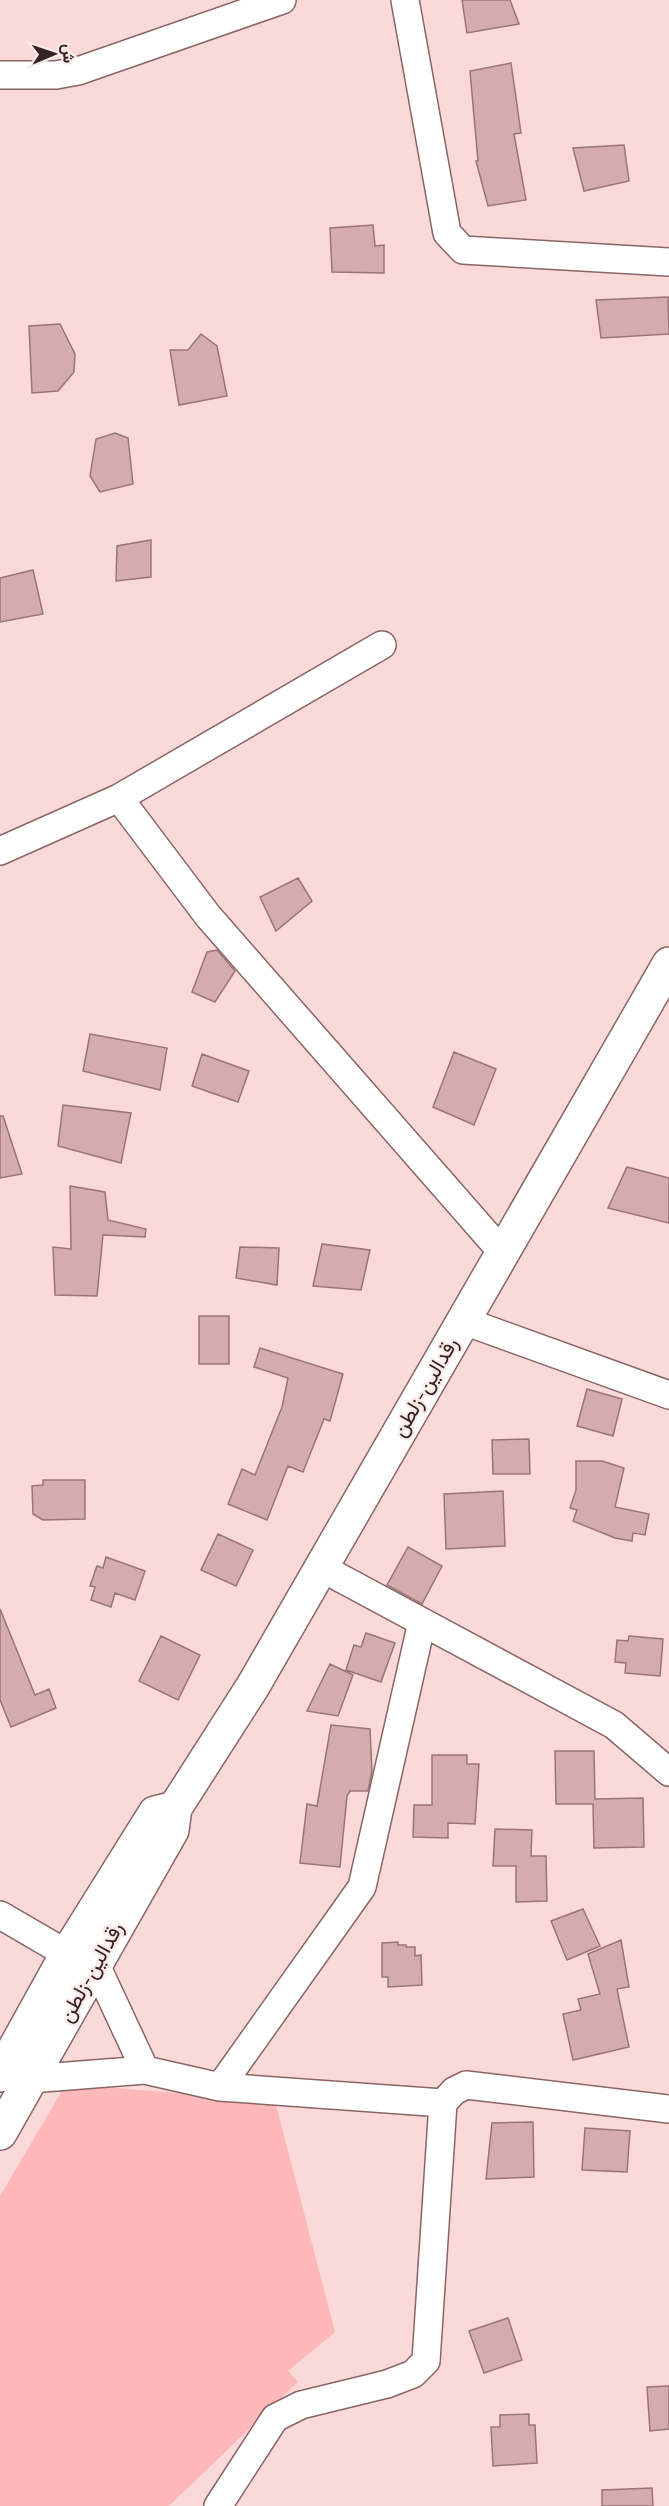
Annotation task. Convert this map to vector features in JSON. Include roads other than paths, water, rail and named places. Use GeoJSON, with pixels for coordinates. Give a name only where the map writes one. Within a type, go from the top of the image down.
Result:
{"type":"FeatureCollection","features":[{"type":"Feature","properties":{"kind":"main road","name":"رقدالين-زلطن"},"geometry":{"type":"LineString","coordinates":[[0,2133],[15,2077],[81,1960],[154,1813],[175,1808],[253,1686],[669,964]]}},
{"type":"Feature","properties":{"kind":"street"},"geometry":{"type":"LineString","coordinates":[[0,75],[56,75],[78,71],[282,0]]}},
{"type":"Feature","properties":{"kind":"street"},"geometry":{"type":"LineString","coordinates":[[405,0],[447,233],[463,250],[669,262]]}},
{"type":"Feature","properties":{"kind":"street"},"geometry":{"type":"LineString","coordinates":[[0,851],[119,798],[382,645]]}},
{"type":"Feature","properties":{"kind":"street"},"geometry":{"type":"LineString","coordinates":[[119,798],[208,916],[503,1253]]}},
{"type":"Feature","properties":{"kind":"street"},"geometry":{"type":"LineString","coordinates":[[464,1321],[669,1395]]}},
{"type":"Feature","properties":{"kind":"street"},"geometry":{"type":"LineString","coordinates":[[320,1567],[614,1725],[669,1772]]}},
{"type":"Feature","properties":{"kind":"street"},"geometry":{"type":"LineString","coordinates":[[220,2087],[362,1887],[422,1622]]}},
{"type":"Feature","properties":{"kind":"street"},"geometry":{"type":"LineString","coordinates":[[0,1915],[81,1960],[145,2070]]}},
{"type":"Feature","properties":{"kind":"street"},"geometry":{"type":"LineString","coordinates":[[15,2077],[145,2070],[220,2087],[443,2103]]}},
{"type":"Feature","properties":{"kind":"street"},"geometry":{"type":"LineString","coordinates":[[218,2506],[275,2418],[301,2405],[387,2384],[413,2374],[426,2361],[443,2103],[454,2091],[466,2085],[669,2109]]}}]}
